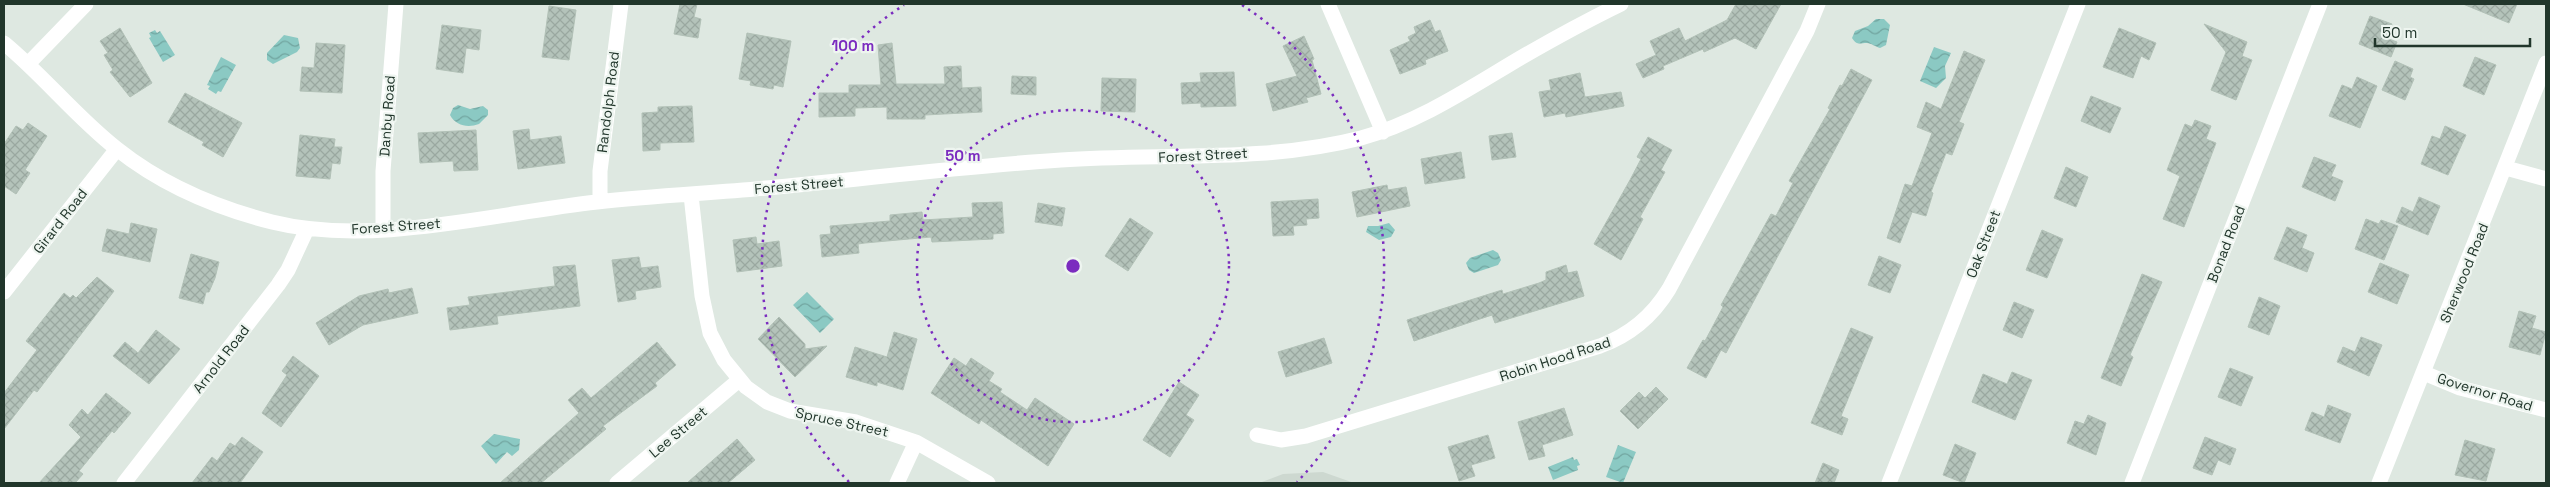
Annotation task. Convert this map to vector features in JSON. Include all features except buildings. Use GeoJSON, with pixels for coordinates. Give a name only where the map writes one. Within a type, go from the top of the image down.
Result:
{"type":"FeatureCollection","features":[{"type":"Feature","properties":{"kind":"street"},"geometry":{"type":"LineString","coordinates":[[28,64],[86,4]]}},
{"type":"Feature","properties":{"kind":"street","name":"Danby Road"},"geometry":{"type":"LineString","coordinates":[[383,229],[383,170],[396,4]]}},
{"type":"Feature","properties":{"kind":"street","name":"Randolph Road"},"geometry":{"type":"LineString","coordinates":[[600,201],[600,171],[621,4]]}},
{"type":"Feature","properties":{"kind":"street"},"geometry":{"type":"LineString","coordinates":[[1328,4],[1383,132]]}},
{"type":"Feature","properties":{"kind":"street","name":"Forest Street"},"geometry":{"type":"LineString","coordinates":[[4,43],[117,149],[166,180],[211,202],[264,220],[307,229],[383,229],[413,227],[600,201],[690,195],[1061,160],[1296,150],[1344,142],[1383,132],[1434,108],[1558,37],[1621,4]]}},
{"type":"Feature","properties":{"kind":"street","name":"Robin Hood Road"},"geometry":{"type":"LineString","coordinates":[[1258,435],[1281,440],[1306,436],[1600,346],[1635,329],[1654,311],[1669,289],[1807,31],[1818,4]]}},
{"type":"Feature","properties":{"kind":"street","name":"Oak Street"},"geometry":{"type":"LineString","coordinates":[[1889,483],[2078,4]]}},
{"type":"Feature","properties":{"kind":"street","name":"Bonad Road"},"geometry":{"type":"LineString","coordinates":[[2132,483],[2320,4]]}},
{"type":"Feature","properties":{"kind":"street","name":"Sherwood Road"},"geometry":{"type":"LineString","coordinates":[[2379,483],[2506,168],[2546,63]]}},
{"type":"Feature","properties":{"kind":"street","name":"Girard Road"},"geometry":{"type":"LineString","coordinates":[[4,292],[117,149]]}},
{"type":"Feature","properties":{"kind":"street"},"geometry":{"type":"LineString","coordinates":[[2506,168],[2546,179]]}},
{"type":"Feature","properties":{"kind":"street","name":"Spruce Street"},"geometry":{"type":"LineString","coordinates":[[690,195],[702,296],[710,333],[716,349],[739,380],[759,397],[790,411],[856,422],[916,442],[988,483]]}},
{"type":"Feature","properties":{"kind":"street","name":"Arnold Road"},"geometry":{"type":"LineString","coordinates":[[124,483],[282,280],[307,229]]}},
{"type":"Feature","properties":{"kind":"street","name":"Governor Road"},"geometry":{"type":"LineString","coordinates":[[2424,374],[2460,388],[2546,410]]}},
{"type":"Feature","properties":{"kind":"street","name":"Lee Street"},"geometry":{"type":"LineString","coordinates":[[617,483],[739,380]]}},
{"type":"Feature","properties":{"kind":"street"},"geometry":{"type":"LineString","coordinates":[[897,483],[916,442]]}},
{"type":"Feature","properties":{"kind":"shaded area"},"geometry":{"type":"Polygon","coordinates":[[[1323,472],[1354,483],[1259,483],[1283,474],[1323,472]]]}},
{"type":"Feature","properties":{"kind":"water"},"geometry":{"type":"Polygon","coordinates":[[[1876,19],[1884,19],[1890,25],[1886,45],[1880,48],[1869,43],[1859,44],[1855,42],[1852,38],[1855,31],[1868,26],[1876,19]]]}},
{"type":"Feature","properties":{"kind":"water"},"geometry":{"type":"Polygon","coordinates":[[[155,30],[157,33],[160,31],[175,55],[163,62],[149,38],[151,37],[149,33],[155,30]]]}},
{"type":"Feature","properties":{"kind":"water"},"geometry":{"type":"Polygon","coordinates":[[[284,35],[298,38],[300,48],[297,52],[273,64],[267,60],[267,53],[284,35]]]}},
{"type":"Feature","properties":{"kind":"water"},"geometry":{"type":"Polygon","coordinates":[[[1934,47],[1951,53],[1945,66],[1946,78],[1936,88],[1920,81],[1934,47]]]}},
{"type":"Feature","properties":{"kind":"water"},"geometry":{"type":"Polygon","coordinates":[[[221,57],[236,65],[221,92],[218,91],[216,94],[208,89],[210,86],[207,85],[221,57]]]}},
{"type":"Feature","properties":{"kind":"water"},"geometry":{"type":"Polygon","coordinates":[[[458,105],[470,109],[483,106],[488,110],[488,115],[479,124],[471,126],[459,124],[450,115],[453,108],[458,105]]]}},
{"type":"Feature","properties":{"kind":"water"},"geometry":{"type":"Polygon","coordinates":[[[1389,223],[1395,230],[1391,237],[1379,240],[1366,232],[1368,226],[1389,223]]]}},
{"type":"Feature","properties":{"kind":"water"},"geometry":{"type":"Polygon","coordinates":[[[1493,250],[1498,253],[1501,260],[1498,265],[1474,273],[1469,270],[1466,263],[1470,258],[1493,250]]]}},
{"type":"Feature","properties":{"kind":"water"},"geometry":{"type":"Polygon","coordinates":[[[807,292],[834,319],[820,333],[793,305],[807,292]]]}},
{"type":"Feature","properties":{"kind":"water"},"geometry":{"type":"Polygon","coordinates":[[[494,434],[520,439],[519,450],[512,456],[507,452],[496,464],[481,446],[494,434]]]}},
{"type":"Feature","properties":{"kind":"water"},"geometry":{"type":"Polygon","coordinates":[[[1618,445],[1636,452],[1623,483],[1606,477],[1618,445]]]}},
{"type":"Feature","properties":{"kind":"water"},"geometry":{"type":"Polygon","coordinates":[[[1573,457],[1574,460],[1577,459],[1580,465],[1577,466],[1578,470],[1553,480],[1548,467],[1573,457]]]}}]}
